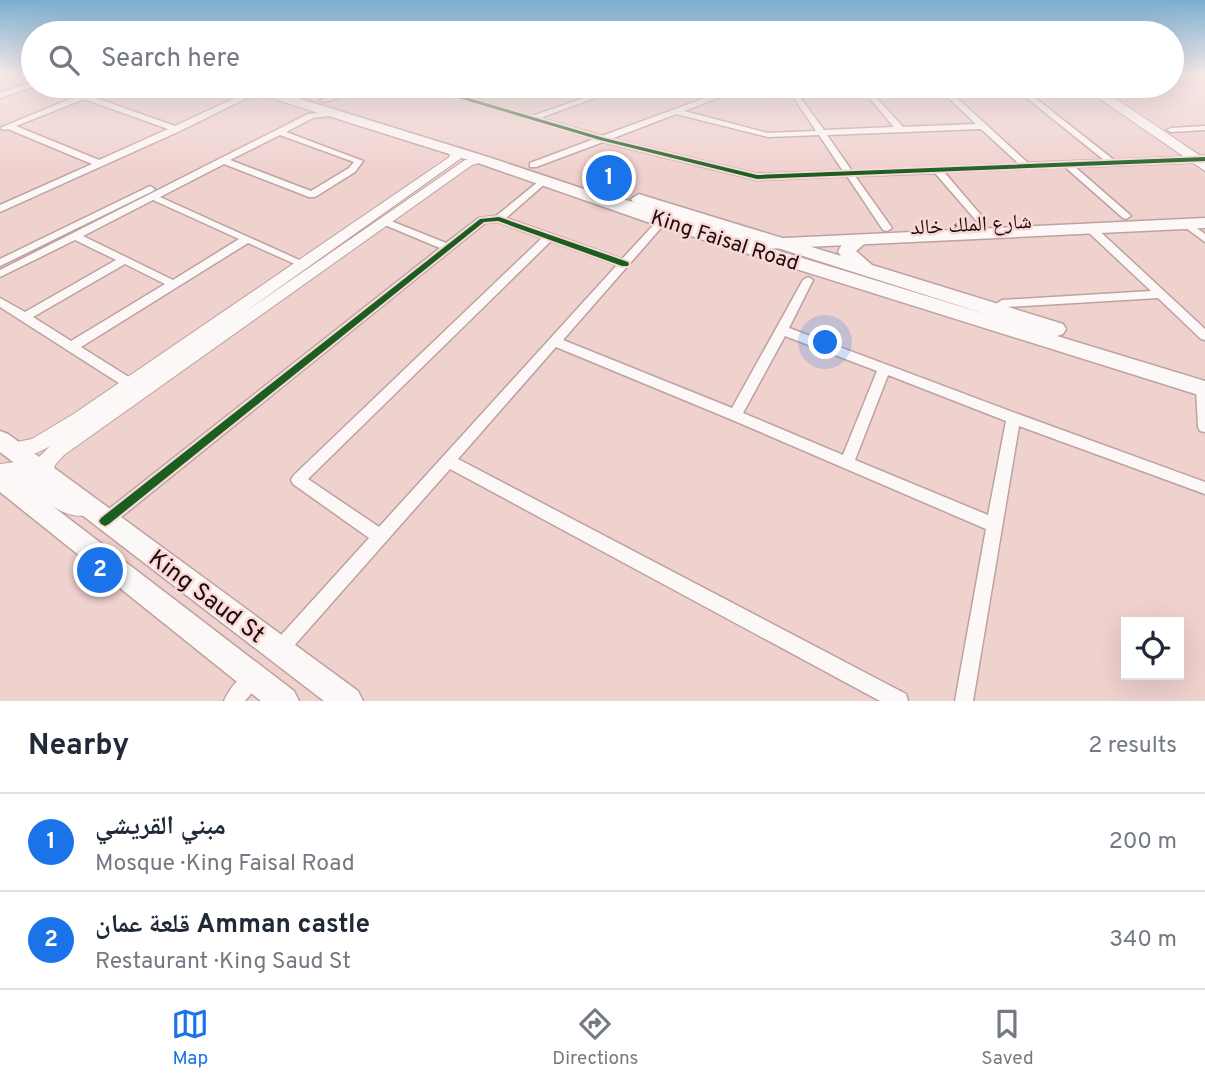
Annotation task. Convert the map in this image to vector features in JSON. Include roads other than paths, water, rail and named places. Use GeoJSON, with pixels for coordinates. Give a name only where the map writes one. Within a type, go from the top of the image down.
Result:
{"type":"FeatureCollection","features":[{"type":"Feature","properties":{"kind":"highway","name":"King Faisal Road"},"geometry":{"type":"LineString","coordinates":[[331,108],[662,221],[963,316],[1087,352],[1204,393]]}},
{"type":"Feature","properties":{"kind":"highway","name":"King Faisal Road"},"geometry":{"type":"LineString","coordinates":[[332,108],[533,165],[782,244],[816,248],[867,270],[1000,310],[1204,393]]}},
{"type":"Feature","properties":{"kind":"highway"},"geometry":{"type":"LineString","coordinates":[[1122,108],[1202,159]]}},
{"type":"Feature","properties":{"kind":"highway"},"geometry":{"type":"LineString","coordinates":[[1138,108],[1171,130],[1202,159]]}},
{"type":"Feature","properties":{"kind":"highway"},"geometry":{"type":"LineString","coordinates":[[867,270],[851,259],[847,252],[874,232]]}},
{"type":"Feature","properties":{"kind":"highway"},"geometry":{"type":"LineString","coordinates":[[816,248],[820,261],[830,267],[1087,352]]}},
{"type":"Feature","properties":{"kind":"main road"},"geometry":{"type":"LineString","coordinates":[[592,195],[747,241],[782,244]]}},
{"type":"Feature","properties":{"kind":"main road","name":"شارع الملك خالد"},"geometry":{"type":"LineString","coordinates":[[874,232],[1205,211]]}},
{"type":"Feature","properties":{"kind":"main road","name":"شارع الملك خالد"},"geometry":{"type":"LineString","coordinates":[[737,229],[769,232],[874,232],[1205,223]]}},
{"type":"Feature","properties":{"kind":"main road"},"geometry":{"type":"LineString","coordinates":[[816,248],[819,237],[826,234],[874,232]]}},
{"type":"Feature","properties":{"kind":"main road","name":"King Saud St"},"geometry":{"type":"LineString","coordinates":[[7,444],[348,701]]}},
{"type":"Feature","properties":{"kind":"main road","name":"King Saud St"},"geometry":{"type":"LineString","coordinates":[[0,479],[11,496],[284,701]]}},
{"type":"Feature","properties":{"kind":"street"},"geometry":{"type":"LineString","coordinates":[[4,127],[54,108]]}},
{"type":"Feature","properties":{"kind":"street"},"geometry":{"type":"LineString","coordinates":[[117,108],[177,129]]}},
{"type":"Feature","properties":{"kind":"street"},"geometry":{"type":"LineString","coordinates":[[0,209],[220,108]]}},
{"type":"Feature","properties":{"kind":"street"},"geometry":{"type":"LineString","coordinates":[[0,263],[303,113],[306,108]]}},
{"type":"Feature","properties":{"kind":"street"},"geometry":{"type":"LineString","coordinates":[[0,274],[328,108]]}},
{"type":"Feature","properties":{"kind":"street"},"geometry":{"type":"LineString","coordinates":[[500,108],[602,139],[757,177],[1202,159]]}},
{"type":"Feature","properties":{"kind":"street"},"geometry":{"type":"LineString","coordinates":[[533,118],[563,108]]}},
{"type":"Feature","properties":{"kind":"street"},"geometry":{"type":"LineString","coordinates":[[533,165],[683,108]]}},
{"type":"Feature","properties":{"kind":"street"},"geometry":{"type":"LineString","coordinates":[[803,108],[848,173],[874,232]]}},
{"type":"Feature","properties":{"kind":"street"},"geometry":{"type":"LineString","coordinates":[[881,108],[900,129]]}},
{"type":"Feature","properties":{"kind":"street"},"geometry":{"type":"LineString","coordinates":[[963,108],[1024,166]]}},
{"type":"Feature","properties":{"kind":"street"},"geometry":{"type":"LineString","coordinates":[[1043,108],[1111,162]]}},
{"type":"Feature","properties":{"kind":"street"},"geometry":{"type":"LineString","coordinates":[[674,111],[768,135],[983,126]]}},
{"type":"Feature","properties":{"kind":"street"},"geometry":{"type":"LineString","coordinates":[[4,127],[100,164]]}},
{"type":"Feature","properties":{"kind":"street"},"geometry":{"type":"LineString","coordinates":[[1171,130],[1205,128]]}},
{"type":"Feature","properties":{"kind":"street"},"geometry":{"type":"LineString","coordinates":[[224,161],[312,195],[352,170],[359,161],[279,132]]}},
{"type":"Feature","properties":{"kind":"street"},"geometry":{"type":"LineString","coordinates":[[7,444],[36,446],[87,422],[383,221],[440,176],[456,157],[452,150]]}},
{"type":"Feature","properties":{"kind":"street"},"geometry":{"type":"LineString","coordinates":[[44,474],[46,462],[51,456],[130,384],[301,263],[440,176],[469,162],[483,160]]}},
{"type":"Feature","properties":{"kind":"street"},"geometry":{"type":"LineString","coordinates":[[1067,164],[1126,216]]}},
{"type":"Feature","properties":{"kind":"street"},"geometry":{"type":"LineString","coordinates":[[937,169],[984,223]]}},
{"type":"Feature","properties":{"kind":"street"},"geometry":{"type":"LineString","coordinates":[[499,219],[544,180]]}},
{"type":"Feature","properties":{"kind":"street"},"geometry":{"type":"LineString","coordinates":[[153,197],[301,263]]}},
{"type":"Feature","properties":{"kind":"street"},"geometry":{"type":"LineString","coordinates":[[0,472],[14,468],[55,499],[98,515],[482,220],[499,219],[625,264]]}},
{"type":"Feature","properties":{"kind":"street"},"geometry":{"type":"LineString","coordinates":[[383,221],[447,247]]}},
{"type":"Feature","properties":{"kind":"street"},"geometry":{"type":"LineString","coordinates":[[279,650],[662,221]]}},
{"type":"Feature","properties":{"kind":"street"},"geometry":{"type":"LineString","coordinates":[[1185,223],[1205,239]]}},
{"type":"Feature","properties":{"kind":"street"},"geometry":{"type":"LineString","coordinates":[[1090,228],[1205,336]]}},
{"type":"Feature","properties":{"kind":"street"},"geometry":{"type":"LineString","coordinates":[[75,236],[173,285]]}},
{"type":"Feature","properties":{"kind":"street"},"geometry":{"type":"LineString","coordinates":[[381,537],[298,480],[549,237]]}},
{"type":"Feature","properties":{"kind":"street"},"geometry":{"type":"LineString","coordinates":[[73,346],[247,239]]}},
{"type":"Feature","properties":{"kind":"street"},"geometry":{"type":"LineString","coordinates":[[25,317],[123,261]]}},
{"type":"Feature","properties":{"kind":"street"},"geometry":{"type":"LineString","coordinates":[[735,415],[808,280]]}},
{"type":"Feature","properties":{"kind":"street"},"geometry":{"type":"LineString","coordinates":[[1000,310],[1002,304],[1162,295]]}},
{"type":"Feature","properties":{"kind":"street"},"geometry":{"type":"LineString","coordinates":[[0,302],[130,384]]}},
{"type":"Feature","properties":{"kind":"street"},"geometry":{"type":"LineString","coordinates":[[782,330],[1205,488]]}},
{"type":"Feature","properties":{"kind":"street"},"geometry":{"type":"LineString","coordinates":[[555,342],[993,525]]}},
{"type":"Feature","properties":{"kind":"street"},"geometry":{"type":"LineString","coordinates":[[847,463],[884,369]]}},
{"type":"Feature","properties":{"kind":"street"},"geometry":{"type":"LineString","coordinates":[[1204,393],[1205,428]]}},
{"type":"Feature","properties":{"kind":"street"},"geometry":{"type":"LineString","coordinates":[[964,701],[1013,418]]}},
{"type":"Feature","properties":{"kind":"street"},"geometry":{"type":"LineString","coordinates":[[449,461],[899,701]]}},
{"type":"Feature","properties":{"kind":"street"},"geometry":{"type":"LineString","coordinates":[[233,701],[254,677]]}},
{"type":"Feature","properties":{"kind":"place","name":"مبني القريشي"},"geometry":{"type":"Point","coordinates":[609,178]}},
{"type":"Feature","properties":{"kind":"place","name":"قلعة عمان Amman castle"},"geometry":{"type":"Point","coordinates":[100,570]}}]}
